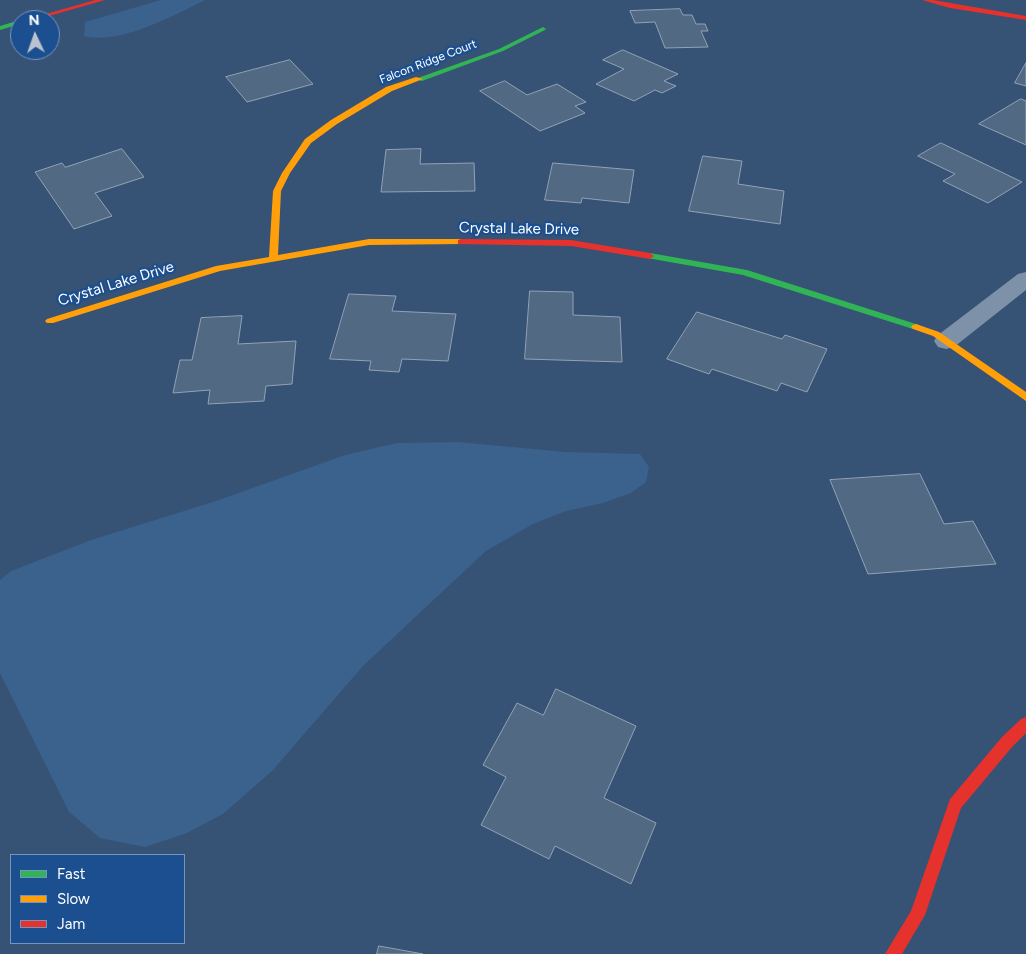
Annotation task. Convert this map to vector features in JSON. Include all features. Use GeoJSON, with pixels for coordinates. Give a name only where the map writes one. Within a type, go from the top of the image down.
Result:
{"type":"FeatureCollection","features":[{"type":"Feature","properties":{"kind":"street"},"geometry":{"type":"LineString","coordinates":[[60,11],[102,0]]}},
{"type":"Feature","properties":{"kind":"street"},"geometry":{"type":"LineString","coordinates":[[925,0],[950,6],[1026,18]]}},
{"type":"Feature","properties":{"kind":"street","name":"Falcon Ridge Court"},"geometry":{"type":"LineString","coordinates":[[273,258],[277,191],[286,173],[308,141],[334,122],[389,89],[501,50],[543,29]]}},
{"type":"Feature","properties":{"kind":"street","name":"Crystal Lake Drive"},"geometry":{"type":"LineString","coordinates":[[50,321],[219,268],[369,242],[571,243],[744,272],[936,334],[1026,397]]}},
{"type":"Feature","properties":{"kind":"street"},"geometry":{"type":"LineString","coordinates":[[946,341],[1026,278]]}},
{"type":"Feature","properties":{"kind":"street"},"geometry":{"type":"LineString","coordinates":[[893,954],[917,915],[955,804],[1007,742],[1026,724]]}},
{"type":"Feature","properties":{"kind":"water"},"geometry":{"type":"Polygon","coordinates":[[[161,0],[205,0],[162,21],[130,33],[98,38],[84,36],[85,22],[161,0]]]}},
{"type":"Feature","properties":{"kind":"water"},"geometry":{"type":"Polygon","coordinates":[[[458,442],[566,452],[640,454],[649,467],[646,482],[631,493],[603,503],[566,511],[533,524],[486,551],[363,666],[273,770],[223,814],[187,833],[145,847],[100,838],[69,812],[0,673],[0,580],[11,571],[91,540],[216,501],[345,455],[397,443],[458,442]]]}},
{"type":"Feature","properties":{"kind":"building"},"geometry":{"type":"Polygon","coordinates":[[[680,9],[683,15],[692,15],[696,24],[705,24],[708,31],[701,31],[708,47],[665,48],[655,22],[635,23],[630,11],[680,9]]]}},
{"type":"Feature","properties":{"kind":"building"},"geometry":{"type":"Polygon","coordinates":[[[623,50],[678,74],[664,81],[676,86],[662,93],[655,90],[634,101],[596,84],[624,69],[603,60],[623,50]]]}},
{"type":"Feature","properties":{"kind":"building"},"geometry":{"type":"Polygon","coordinates":[[[290,60],[313,84],[247,102],[226,77],[290,60]]]}},
{"type":"Feature","properties":{"kind":"building"},"geometry":{"type":"Polygon","coordinates":[[[1026,63],[1026,86],[1015,83],[1026,63]]]}},
{"type":"Feature","properties":{"kind":"building"},"geometry":{"type":"Polygon","coordinates":[[[505,81],[527,95],[557,84],[586,102],[575,106],[585,113],[540,131],[480,91],[505,81]]]}},
{"type":"Feature","properties":{"kind":"building"},"geometry":{"type":"Polygon","coordinates":[[[1021,99],[1026,101],[1026,145],[979,124],[1021,99]]]}},
{"type":"Feature","properties":{"kind":"building"},"geometry":{"type":"Polygon","coordinates":[[[941,143],[1022,182],[988,203],[943,181],[955,174],[918,156],[941,143]]]}},
{"type":"Feature","properties":{"kind":"building"},"geometry":{"type":"Polygon","coordinates":[[[122,149],[144,177],[95,193],[112,216],[74,229],[35,172],[62,163],[65,167],[122,149]]]}},
{"type":"Feature","properties":{"kind":"building"},"geometry":{"type":"Polygon","coordinates":[[[421,149],[420,164],[474,163],[475,191],[381,192],[386,150],[421,149]]]}},
{"type":"Feature","properties":{"kind":"building"},"geometry":{"type":"Polygon","coordinates":[[[703,156],[742,161],[738,184],[784,191],[780,224],[689,211],[703,156]]]}},
{"type":"Feature","properties":{"kind":"building"},"geometry":{"type":"Polygon","coordinates":[[[553,163],[634,170],[629,203],[582,198],[581,203],[545,200],[553,163]]]}},
{"type":"Feature","properties":{"kind":"building"},"geometry":{"type":"Polygon","coordinates":[[[530,291],[573,292],[573,315],[620,317],[622,362],[525,359],[530,291]]]}},
{"type":"Feature","properties":{"kind":"building"},"geometry":{"type":"Polygon","coordinates":[[[349,294],[396,296],[392,311],[456,314],[448,361],[402,359],[399,372],[369,370],[371,361],[330,359],[349,294]]]}},
{"type":"Feature","properties":{"kind":"building"},"geometry":{"type":"Polygon","coordinates":[[[697,312],[782,339],[785,335],[827,349],[807,392],[781,383],[777,391],[712,369],[709,374],[667,359],[697,312]]]}},
{"type":"Feature","properties":{"kind":"building"},"geometry":{"type":"Polygon","coordinates":[[[242,316],[238,344],[296,341],[292,384],[266,386],[264,401],[208,404],[210,390],[173,393],[180,360],[192,360],[201,318],[242,316]]]}},
{"type":"Feature","properties":{"kind":"building"},"geometry":{"type":"Polygon","coordinates":[[[920,474],[944,524],[973,521],[996,564],[868,574],[830,480],[920,474]]]}},
{"type":"Feature","properties":{"kind":"building"},"geometry":{"type":"Polygon","coordinates":[[[556,689],[636,726],[604,798],[656,823],[631,884],[555,846],[549,859],[481,825],[506,777],[483,765],[517,703],[543,715],[556,689]]]}},
{"type":"Feature","properties":{"kind":"building"},"geometry":{"type":"Polygon","coordinates":[[[379,946],[423,954],[377,954],[379,946]]]}},
{"type":"Feature","properties":{"kind":"traffic: fast"},"geometry":{"type":"LineString","coordinates":[[0,28],[10,25]]}},
{"type":"Feature","properties":{"kind":"traffic: fast"},"geometry":{"type":"LineString","coordinates":[[419,79],[501,50],[543,29]]}},
{"type":"Feature","properties":{"kind":"traffic: fast"},"geometry":{"type":"LineString","coordinates":[[650,256],[744,272],[916,327]]}},
{"type":"Feature","properties":{"kind":"traffic: slow"},"geometry":{"type":"LineString","coordinates":[[273,258],[277,191],[286,173],[308,141],[334,122],[389,89],[419,79]]}},
{"type":"Feature","properties":{"kind":"traffic: slow"},"geometry":{"type":"LineString","coordinates":[[50,321],[219,268],[369,242],[461,242]]}},
{"type":"Feature","properties":{"kind":"traffic: slow"},"geometry":{"type":"LineString","coordinates":[[916,327],[936,334],[1026,397]]}},
{"type":"Feature","properties":{"kind":"traffic: jam"},"geometry":{"type":"LineString","coordinates":[[60,11],[102,0]]}},
{"type":"Feature","properties":{"kind":"traffic: jam"},"geometry":{"type":"LineString","coordinates":[[925,0],[950,6],[1026,18]]}},
{"type":"Feature","properties":{"kind":"traffic: jam"},"geometry":{"type":"LineString","coordinates":[[461,242],[571,243],[650,256]]}},
{"type":"Feature","properties":{"kind":"traffic: jam"},"geometry":{"type":"LineString","coordinates":[[893,954],[917,915],[955,804],[1007,742],[1026,724]]}}]}
